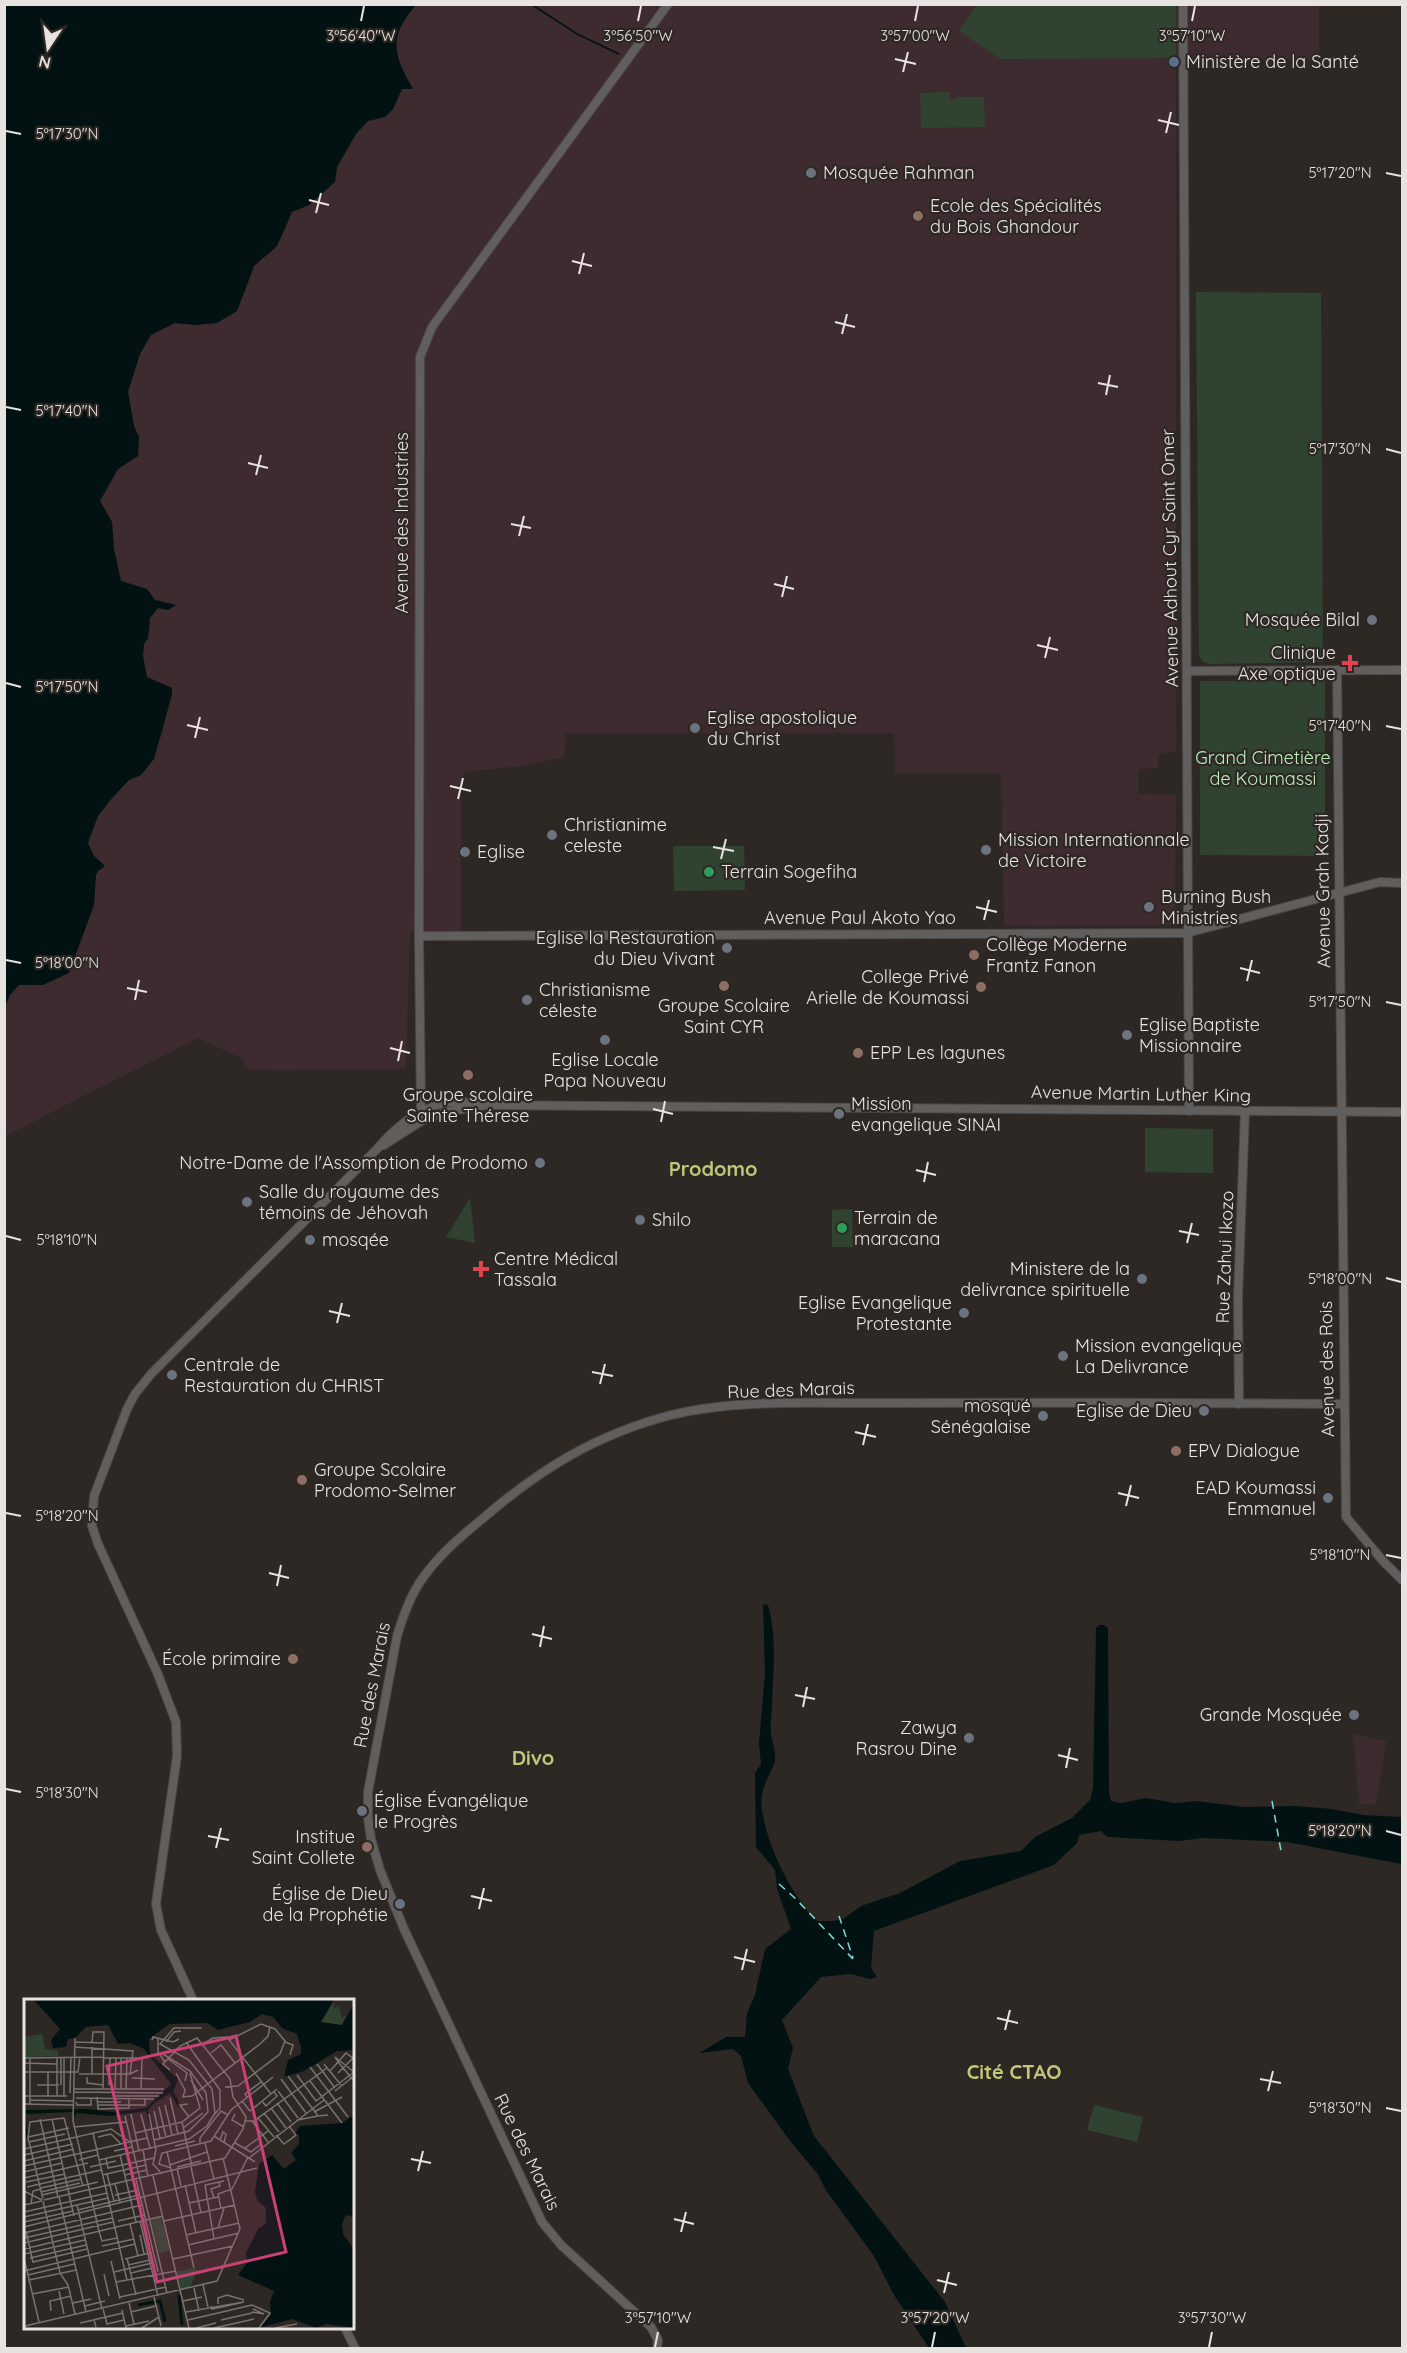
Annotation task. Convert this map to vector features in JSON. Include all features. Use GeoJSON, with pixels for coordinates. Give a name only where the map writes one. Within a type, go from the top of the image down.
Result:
{"type":"FeatureCollection","features":[{"type":"Feature","properties":{"kind":"street","name":"Avenue des Industries"},"geometry":{"type":"LineString","coordinates":[[423,1120],[418,936],[418,375],[422,348],[432,327],[668,4]]}},
{"type":"Feature","properties":{"kind":"street","name":"Avenue Adhout Cyr Saint Omer"},"geometry":{"type":"LineString","coordinates":[[1183,4],[1189,1111]]}},
{"type":"Feature","properties":{"kind":"street","name":"Avenue Grah Kadji"},"geometry":{"type":"LineString","coordinates":[[1338,670],[1342,1112]]}},
{"type":"Feature","properties":{"kind":"street"},"geometry":{"type":"LineString","coordinates":[[1187,671],[1402,670]]}},
{"type":"Feature","properties":{"kind":"street","name":"Avenue Paul Akoto Yao"},"geometry":{"type":"LineString","coordinates":[[418,936],[1187,933],[1380,882],[1402,883]]}},
{"type":"Feature","properties":{"kind":"street","name":"Avenue Martin Luther King"},"geometry":{"type":"LineString","coordinates":[[192,1999],[160,1930],[156,1904],[177,1756],[176,1722],[157,1672],[98,1544],[92,1526],[94,1496],[127,1409],[135,1394],[151,1374],[377,1149],[393,1130],[421,1110],[462,1102],[482,1105],[1402,1112]]}},
{"type":"Feature","properties":{"kind":"street","name":"Avenue Martin Luther King"},"geometry":{"type":"LineString","coordinates":[[377,1149],[423,1120],[451,1111],[482,1105]]}},
{"type":"Feature","properties":{"kind":"street","name":"Rue Zahui Ikozo"},"geometry":{"type":"LineString","coordinates":[[1239,1404],[1238,1297],[1245,1111]]}},
{"type":"Feature","properties":{"kind":"street","name":"Avenue des Rois"},"geometry":{"type":"LineString","coordinates":[[1342,1112],[1346,1517],[1402,1580]]}},
{"type":"Feature","properties":{"kind":"street","name":"Rue des Marais"},"geometry":{"type":"LineString","coordinates":[[657,2349],[656,2333],[561,2246],[542,2222],[409,1940],[380,1870],[368,1818],[368,1792],[397,1636],[405,1611],[421,1581],[444,1551],[530,1480],[598,1439],[675,1414],[736,1406],[961,1402],[1344,1404]]}},
{"type":"Feature","properties":{"kind":"street"},"geometry":{"type":"LineString","coordinates":[[345,2329],[355,2349]]}},
{"type":"Feature","properties":{"kind":"shaded area"},"geometry":{"type":"Polygon","coordinates":[[[5,4],[416,5],[401,27],[396,46],[401,66],[413,89],[402,89],[393,109],[385,117],[368,121],[356,134],[337,167],[335,182],[309,205],[292,212],[277,246],[254,266],[237,311],[217,323],[195,325],[175,323],[151,335],[140,354],[128,392],[134,426],[139,437],[138,456],[118,469],[100,501],[112,522],[114,549],[121,581],[147,589],[155,600],[176,605],[168,610],[158,608],[150,618],[143,656],[147,677],[172,688],[172,694],[154,759],[141,775],[129,780],[112,798],[98,816],[88,843],[94,856],[105,866],[96,875],[94,905],[69,973],[43,985],[19,985],[10,995],[5,1007],[5,4]]]}},
{"type":"Feature","properties":{"kind":"shaded area"},"geometry":{"type":"Polygon","coordinates":[[[416,5],[1319,5],[1319,60],[1176,58],[1176,751],[1158,754],[1158,768],[1138,769],[1138,794],[1176,795],[1175,925],[1004,926],[1001,773],[895,773],[894,733],[566,733],[564,757],[519,766],[464,772],[461,779],[461,931],[410,932],[406,1069],[249,1070],[241,1058],[198,1038],[5,1136],[4,1007],[10,995],[19,985],[43,985],[94,905],[96,875],[105,866],[94,856],[88,843],[92,830],[98,816],[112,798],[129,780],[141,775],[161,738],[172,694],[172,688],[147,677],[143,656],[144,644],[149,638],[150,618],[158,608],[168,610],[176,605],[155,600],[147,589],[121,581],[114,549],[112,522],[100,501],[118,469],[138,456],[139,437],[134,426],[128,392],[140,354],[151,335],[175,323],[195,325],[217,323],[244,295],[254,266],[261,258],[270,254],[282,237],[292,212],[309,205],[335,182],[337,168],[356,134],[368,121],[385,117],[393,109],[402,88],[412,89],[399,65],[395,51],[397,34],[406,16],[416,5]]]}},
{"type":"Feature","properties":{"kind":"shaded area"},"geometry":{"type":"Polygon","coordinates":[[[763,1604],[768,1605],[773,1629],[771,1730],[775,1756],[762,1794],[762,1808],[765,1825],[778,1862],[797,1897],[817,1921],[843,1919],[861,1906],[900,1893],[960,1861],[1021,1851],[1035,1837],[1072,1818],[1090,1800],[1093,1788],[1096,1628],[1099,1625],[1108,1628],[1109,1793],[1111,1801],[1121,1803],[1146,1798],[1175,1803],[1197,1801],[1244,1807],[1296,1806],[1332,1809],[1363,1815],[1402,1817],[1401,1864],[1287,1842],[1203,1838],[1179,1841],[1107,1837],[1101,1831],[1079,1835],[1077,1843],[1054,1865],[874,1931],[871,1968],[877,1977],[870,1979],[851,1974],[821,1977],[782,2020],[793,2048],[788,2069],[814,2136],[945,2302],[966,2348],[929,2348],[894,2295],[874,2256],[827,2192],[817,2173],[790,2141],[748,2083],[741,2056],[733,2049],[699,2053],[726,2037],[745,2037],[747,2013],[755,1995],[765,1949],[791,1929],[777,1889],[775,1870],[756,1847],[755,1773],[761,1764],[759,1743],[765,1673],[763,1604]]]}},
{"type":"Feature","properties":{"kind":"shaded area"},"geometry":{"type":"Polygon","coordinates":[[[1353,1734],[1386,1741],[1376,1805],[1359,1804],[1353,1734]]]}},
{"type":"Feature","properties":{"kind":"green space"},"geometry":{"type":"Polygon","coordinates":[[[977,5],[1176,5],[1176,58],[1001,59],[959,31],[977,5]]]}},
{"type":"Feature","properties":{"kind":"green space"},"geometry":{"type":"Polygon","coordinates":[[[950,92],[950,102],[957,97],[984,97],[985,127],[921,128],[920,93],[950,92]]]}},
{"type":"Feature","properties":{"kind":"green space"},"geometry":{"type":"Polygon","coordinates":[[[1196,292],[1321,293],[1323,662],[1209,664],[1202,661],[1199,655],[1196,292]]]}},
{"type":"Feature","properties":{"kind":"green space","name":"Grand Cimetière de Koumassi"},"geometry":{"type":"Polygon","coordinates":[[[1200,681],[1325,681],[1325,856],[1200,855],[1200,681]]]}},
{"type":"Feature","properties":{"kind":"green space","name":"Terrain Sogefiha"},"geometry":{"type":"Polygon","coordinates":[[[673,846],[744,846],[745,890],[674,891],[673,846]]]}},
{"type":"Feature","properties":{"kind":"green space"},"geometry":{"type":"Polygon","coordinates":[[[1145,1128],[1213,1129],[1213,1173],[1145,1172],[1145,1128]]]}},
{"type":"Feature","properties":{"kind":"green space"},"geometry":{"type":"Polygon","coordinates":[[[470,1198],[475,1243],[446,1237],[470,1198]]]}},
{"type":"Feature","properties":{"kind":"green space","name":"Terrain de maracana"},"geometry":{"type":"Polygon","coordinates":[[[852,1209],[853,1247],[832,1247],[832,1210],[852,1209]]]}},
{"type":"Feature","properties":{"kind":"green space"},"geometry":{"type":"Polygon","coordinates":[[[1094,2105],[1143,2117],[1137,2142],[1087,2130],[1094,2105]]]}},
{"type":"Feature","properties":{"kind":"waterway"},"geometry":{"type":"LineString","coordinates":[[531,4],[577,34],[619,54]]}},
{"type":"Feature","properties":{"kind":"ferry route"},"geometry":{"type":"LineString","coordinates":[[1272,1801],[1281,1851]]}},
{"type":"Feature","properties":{"kind":"ferry route"},"geometry":{"type":"LineString","coordinates":[[779,1884],[853,1959]]}},
{"type":"Feature","properties":{"kind":"ferry route"},"geometry":{"type":"LineString","coordinates":[[839,1916],[853,1958]]}},
{"type":"Feature","properties":{"kind":"place","name":"Ministère de la Santé"},"geometry":{"type":"Point","coordinates":[1174,62]}},
{"type":"Feature","properties":{"kind":"place","name":"Mosquée Rahman"},"geometry":{"type":"Point","coordinates":[811,173]}},
{"type":"Feature","properties":{"kind":"place","name":"Ecole des Spécialités du Bois Ghandour"},"geometry":{"type":"Point","coordinates":[918,216]}},
{"type":"Feature","properties":{"kind":"place","name":"Mosquée Bilal"},"geometry":{"type":"Point","coordinates":[1372,620]}},
{"type":"Feature","properties":{"kind":"place","name":"Clinique Axe optique"},"geometry":{"type":"Point","coordinates":[1350,663]}},
{"type":"Feature","properties":{"kind":"place","name":"Eglise apostolique du Christ"},"geometry":{"type":"Point","coordinates":[695,728]}},
{"type":"Feature","properties":{"kind":"place","name":"Christianime celeste"},"geometry":{"type":"Point","coordinates":[552,835]}},
{"type":"Feature","properties":{"kind":"place","name":"Mission Internationnale de Victoire"},"geometry":{"type":"Point","coordinates":[986,850]}},
{"type":"Feature","properties":{"kind":"place","name":"Eglise"},"geometry":{"type":"Point","coordinates":[465,852]}},
{"type":"Feature","properties":{"kind":"place","name":"Terrain Sogefiha"},"geometry":{"type":"Point","coordinates":[709,872]}},
{"type":"Feature","properties":{"kind":"place","name":"Burning Bush Ministries"},"geometry":{"type":"Point","coordinates":[1149,907]}},
{"type":"Feature","properties":{"kind":"place","name":"Eglise la Restauration du Dieu Vivant"},"geometry":{"type":"Point","coordinates":[727,948]}},
{"type":"Feature","properties":{"kind":"place","name":"Collège Moderne Frantz Fanon"},"geometry":{"type":"Point","coordinates":[974,955]}},
{"type":"Feature","properties":{"kind":"place","name":"Groupe Scolaire Saint CYR"},"geometry":{"type":"Point","coordinates":[724,986]}},
{"type":"Feature","properties":{"kind":"place","name":"College Privé Arielle de Koumassi"},"geometry":{"type":"Point","coordinates":[981,987]}},
{"type":"Feature","properties":{"kind":"place","name":"Christianisme céleste"},"geometry":{"type":"Point","coordinates":[527,1000]}},
{"type":"Feature","properties":{"kind":"place","name":"Eglise Baptiste Missionnaire"},"geometry":{"type":"Point","coordinates":[1127,1035]}},
{"type":"Feature","properties":{"kind":"place","name":"Eglise Locale Papa Nouveau"},"geometry":{"type":"Point","coordinates":[605,1040]}},
{"type":"Feature","properties":{"kind":"place","name":"EPP Les lagunes"},"geometry":{"type":"Point","coordinates":[858,1053]}},
{"type":"Feature","properties":{"kind":"place","name":"Groupe scolaire Sainte Thérese"},"geometry":{"type":"Point","coordinates":[468,1075]}},
{"type":"Feature","properties":{"kind":"place","name":"Mission evangelique SINAI"},"geometry":{"type":"Point","coordinates":[839,1114]}},
{"type":"Feature","properties":{"kind":"place","name":"Notre-Dame de l'Assomption de Prodomo"},"geometry":{"type":"Point","coordinates":[540,1163]}},
{"type":"Feature","properties":{"kind":"place","name":"Salle du royaume des témoins de Jéhovah"},"geometry":{"type":"Point","coordinates":[247,1202]}},
{"type":"Feature","properties":{"kind":"place","name":"Shilo"},"geometry":{"type":"Point","coordinates":[640,1220]}},
{"type":"Feature","properties":{"kind":"place","name":"Terrain de maracana"},"geometry":{"type":"Point","coordinates":[842,1228]}},
{"type":"Feature","properties":{"kind":"place","name":"mosqée"},"geometry":{"type":"Point","coordinates":[310,1240]}},
{"type":"Feature","properties":{"kind":"place","name":"Centre Médical Tassala"},"geometry":{"type":"Point","coordinates":[481,1269]}},
{"type":"Feature","properties":{"kind":"place","name":"Ministere de la delivrance spirituelle"},"geometry":{"type":"Point","coordinates":[1142,1279]}},
{"type":"Feature","properties":{"kind":"place","name":"Eglise Evangelique Protestante"},"geometry":{"type":"Point","coordinates":[964,1313]}},
{"type":"Feature","properties":{"kind":"place","name":"Mission evangelique La Delivrance"},"geometry":{"type":"Point","coordinates":[1063,1356]}},
{"type":"Feature","properties":{"kind":"place","name":"Centrale de Restauration du CHRIST"},"geometry":{"type":"Point","coordinates":[172,1375]}},
{"type":"Feature","properties":{"kind":"place","name":"Eglise de Dieu"},"geometry":{"type":"Point","coordinates":[1204,1411]}},
{"type":"Feature","properties":{"kind":"place","name":"mosqué Sénégalaise"},"geometry":{"type":"Point","coordinates":[1043,1416]}},
{"type":"Feature","properties":{"kind":"place","name":"EPV Dialogue"},"geometry":{"type":"Point","coordinates":[1176,1451]}},
{"type":"Feature","properties":{"kind":"place","name":"Groupe Scolaire Prodomo-Selmer"},"geometry":{"type":"Point","coordinates":[302,1480]}},
{"type":"Feature","properties":{"kind":"place","name":"EAD Koumassi Emmanuel"},"geometry":{"type":"Point","coordinates":[1328,1498]}},
{"type":"Feature","properties":{"kind":"place","name":"École primaire"},"geometry":{"type":"Point","coordinates":[293,1659]}},
{"type":"Feature","properties":{"kind":"place","name":"Grande Mosquée"},"geometry":{"type":"Point","coordinates":[1354,1715]}},
{"type":"Feature","properties":{"kind":"place","name":"Zawya Rasrou Dine"},"geometry":{"type":"Point","coordinates":[969,1738]}},
{"type":"Feature","properties":{"kind":"place","name":"Église Évangélique le Progrès"},"geometry":{"type":"Point","coordinates":[362,1811]}},
{"type":"Feature","properties":{"kind":"place","name":"Institue Saint Collete"},"geometry":{"type":"Point","coordinates":[367,1847]}},
{"type":"Feature","properties":{"kind":"place","name":"Église de Dieu de la Prophétie"},"geometry":{"type":"Point","coordinates":[400,1904]}},
{"type":"Feature","properties":{"kind":"district","name":"Prodomo"},"geometry":{"type":"Point","coordinates":[713,1169]}},
{"type":"Feature","properties":{"kind":"district","name":"Divo"},"geometry":{"type":"Point","coordinates":[533,1758]}},
{"type":"Feature","properties":{"kind":"district","name":"Cité CTAO"},"geometry":{"type":"Point","coordinates":[1014,2072]}}]}
